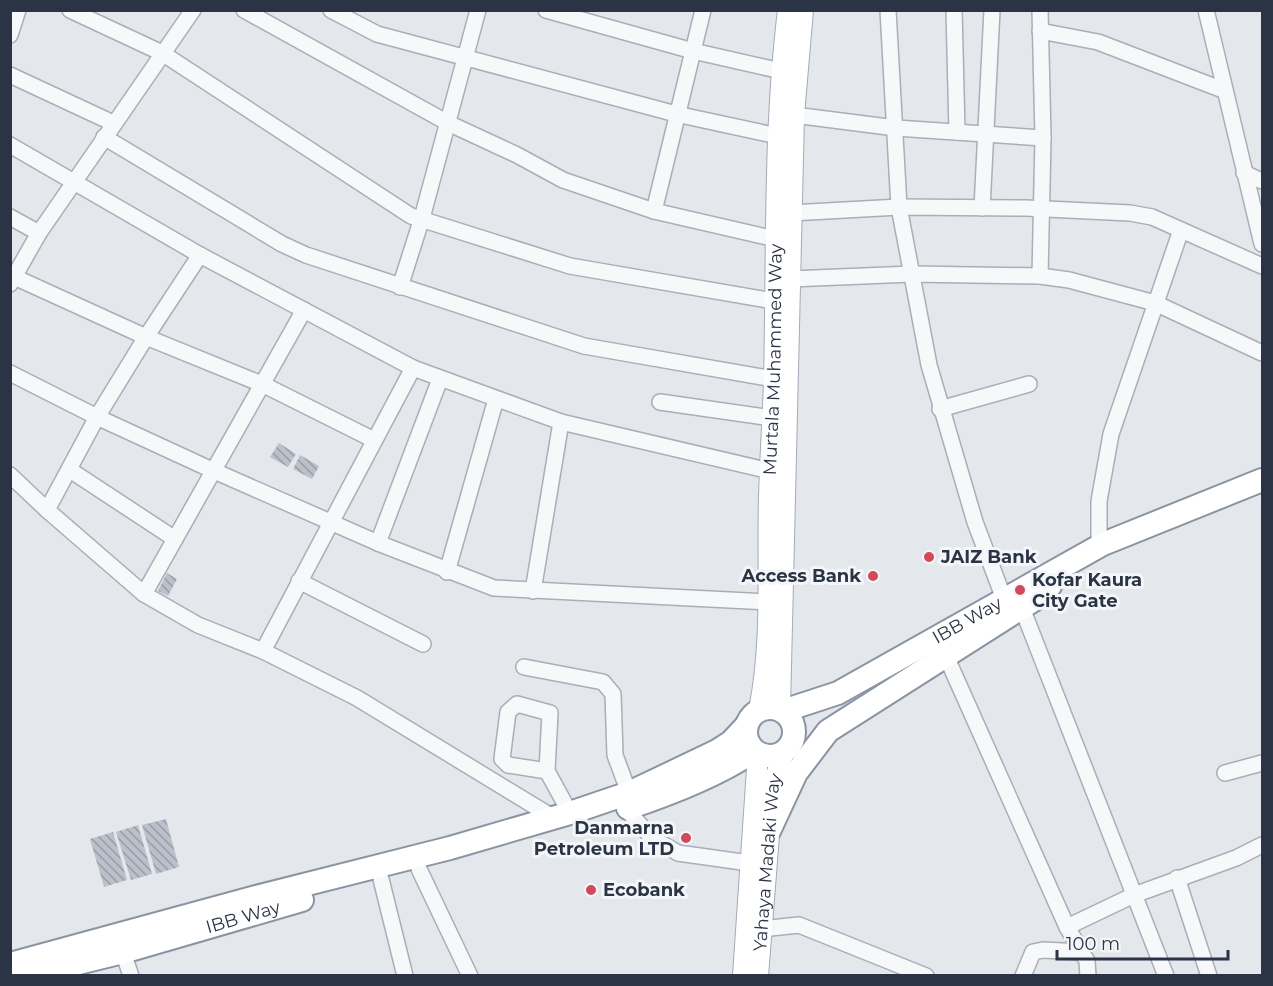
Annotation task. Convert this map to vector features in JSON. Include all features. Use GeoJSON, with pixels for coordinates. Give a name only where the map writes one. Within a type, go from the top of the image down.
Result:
{"type":"FeatureCollection","features":[{"type":"Feature","properties":{"kind":"highway","name":"IBB Way"},"geometry":{"type":"LineString","coordinates":[[767,714],[838,693],[1013,603],[1077,558],[1099,546],[1176,513],[1263,480]]}},
{"type":"Feature","properties":{"kind":"highway"},"geometry":{"type":"LineString","coordinates":[[769,831],[796,773],[828,730],[946,656],[1013,603]]}},
{"type":"Feature","properties":{"kind":"highway","name":"IBB Way"},"geometry":{"type":"LineString","coordinates":[[790,742],[838,693]]}},
{"type":"Feature","properties":{"kind":"highway"},"geometry":{"type":"LineString","coordinates":[[10,964],[33,968],[252,898],[514,838],[628,801],[717,751],[767,714],[790,717],[790,742],[769,757],[756,752],[746,737],[767,714]]}},
{"type":"Feature","properties":{"kind":"highway"},"geometry":{"type":"LineString","coordinates":[[514,838],[562,815],[662,796],[756,752]]}},
{"type":"Feature","properties":{"kind":"highway","name":"IBB Way"},"geometry":{"type":"LineString","coordinates":[[33,968],[123,952],[419,869],[455,853]]}},
{"type":"Feature","properties":{"kind":"main road","name":"Murtala Muhammed Way"},"geometry":{"type":"LineString","coordinates":[[767,714],[790,279],[782,241],[777,136],[788,10]]}},
{"type":"Feature","properties":{"kind":"main road","name":"Murtala Muhammed Way"},"geometry":{"type":"LineString","coordinates":[[767,714],[764,674],[774,379],[773,301],[782,241],[791,213],[794,115],[803,10]]}},
{"type":"Feature","properties":{"kind":"main road","name":"Yahaya Madaki Way"},"geometry":{"type":"LineString","coordinates":[[758,975],[773,784],[790,742]]}},
{"type":"Feature","properties":{"kind":"main road","name":"Yahaya Madaki Way"},"geometry":{"type":"LineString","coordinates":[[743,975],[756,752]]}},
{"type":"Feature","properties":{"kind":"street"},"geometry":{"type":"LineString","coordinates":[[10,34],[18,10]]}},
{"type":"Feature","properties":{"kind":"street"},"geometry":{"type":"LineString","coordinates":[[70,10],[162,53],[399,209],[465,235],[570,266],[773,301]]}},
{"type":"Feature","properties":{"kind":"street"},"geometry":{"type":"LineString","coordinates":[[193,10],[113,123],[39,233],[12,279],[264,385],[374,440]]}},
{"type":"Feature","properties":{"kind":"street"},"geometry":{"type":"LineString","coordinates":[[244,10],[448,123],[517,155],[563,180],[654,211],[782,241]]}},
{"type":"Feature","properties":{"kind":"street"},"geometry":{"type":"LineString","coordinates":[[331,10],[377,34],[676,114],[777,136]]}},
{"type":"Feature","properties":{"kind":"street"},"geometry":{"type":"LineString","coordinates":[[400,287],[422,218],[478,10]]}},
{"type":"Feature","properties":{"kind":"street"},"geometry":{"type":"LineString","coordinates":[[546,10],[693,51],[781,71]]}},
{"type":"Feature","properties":{"kind":"street"},"geometry":{"type":"LineString","coordinates":[[654,211],[703,10]]}},
{"type":"Feature","properties":{"kind":"street"},"geometry":{"type":"LineString","coordinates":[[888,10],[896,128],[898,207],[940,409],[975,522],[1013,603],[1166,975]]}},
{"type":"Feature","properties":{"kind":"street"},"geometry":{"type":"LineString","coordinates":[[954,10],[957,132]]}},
{"type":"Feature","properties":{"kind":"street"},"geometry":{"type":"LineString","coordinates":[[982,208],[992,10]]}},
{"type":"Feature","properties":{"kind":"street"},"geometry":{"type":"LineString","coordinates":[[1040,10],[1042,138],[1040,276]]}},
{"type":"Feature","properties":{"kind":"street"},"geometry":{"type":"LineString","coordinates":[[1206,10],[1223,90],[1263,244]]}},
{"type":"Feature","properties":{"kind":"street"},"geometry":{"type":"LineString","coordinates":[[1040,31],[1098,42],[1223,90]]}},
{"type":"Feature","properties":{"kind":"street"},"geometry":{"type":"LineString","coordinates":[[10,75],[113,123]]}},
{"type":"Feature","properties":{"kind":"street"},"geometry":{"type":"LineString","coordinates":[[794,115],[896,128],[1042,138]]}},
{"type":"Feature","properties":{"kind":"street"},"geometry":{"type":"LineString","coordinates":[[104,137],[282,244],[400,287],[584,346],[774,379]]}},
{"type":"Feature","properties":{"kind":"street"},"geometry":{"type":"LineString","coordinates":[[10,145],[200,255],[413,368],[561,422],[770,471]]}},
{"type":"Feature","properties":{"kind":"street"},"geometry":{"type":"LineString","coordinates":[[1244,173],[1263,180]]}},
{"type":"Feature","properties":{"kind":"street"},"geometry":{"type":"LineString","coordinates":[[791,213],[898,207],[1040,208],[1131,213],[1152,217],[1263,266]]}},
{"type":"Feature","properties":{"kind":"street"},"geometry":{"type":"LineString","coordinates":[[10,217],[39,233]]}},
{"type":"Feature","properties":{"kind":"street"},"geometry":{"type":"LineString","coordinates":[[1099,546],[1099,501],[1111,434],[1181,230]]}},
{"type":"Feature","properties":{"kind":"street"},"geometry":{"type":"LineString","coordinates":[[47,510],[97,417],[200,255]]}},
{"type":"Feature","properties":{"kind":"street"},"geometry":{"type":"LineString","coordinates":[[790,279],[912,274],[1040,276],[1070,280],[1155,303],[1263,353]]}},
{"type":"Feature","properties":{"kind":"street"},"geometry":{"type":"LineString","coordinates":[[144,594],[212,470],[264,385],[304,310]]}},
{"type":"Feature","properties":{"kind":"street"},"geometry":{"type":"LineString","coordinates":[[263,651],[413,368]]}},
{"type":"Feature","properties":{"kind":"street"},"geometry":{"type":"LineString","coordinates":[[10,373],[97,417],[212,470],[447,572],[494,588],[767,602]]}},
{"type":"Feature","properties":{"kind":"street"},"geometry":{"type":"LineString","coordinates":[[378,543],[440,379]]}},
{"type":"Feature","properties":{"kind":"street"},"geometry":{"type":"LineString","coordinates":[[940,409],[1029,384]]}},
{"type":"Feature","properties":{"kind":"street"},"geometry":{"type":"LineString","coordinates":[[447,572],[496,399]]}},
{"type":"Feature","properties":{"kind":"street"},"geometry":{"type":"LineString","coordinates":[[660,402],[772,418]]}},
{"type":"Feature","properties":{"kind":"street"},"geometry":{"type":"LineString","coordinates":[[533,591],[561,422]]}},
{"type":"Feature","properties":{"kind":"street"},"geometry":{"type":"LineString","coordinates":[[70,470],[175,539]]}},
{"type":"Feature","properties":{"kind":"street"},"geometry":{"type":"LineString","coordinates":[[10,475],[144,594],[198,625],[263,651],[357,698],[562,815]]}},
{"type":"Feature","properties":{"kind":"street"},"geometry":{"type":"LineString","coordinates":[[299,581],[423,644]]}},
{"type":"Feature","properties":{"kind":"street"},"geometry":{"type":"LineString","coordinates":[[946,656],[1067,927],[1087,961],[1088,975]]}},
{"type":"Feature","properties":{"kind":"street"},"geometry":{"type":"LineString","coordinates":[[524,667],[603,682],[608,687],[613,694],[615,756],[628,801],[652,838],[678,853],[749,863]]}},
{"type":"Feature","properties":{"kind":"street"},"geometry":{"type":"LineString","coordinates":[[547,771],[508,765],[502,759],[508,712],[517,704],[550,713],[547,771],[562,815]]}},
{"type":"Feature","properties":{"kind":"street"},"geometry":{"type":"LineString","coordinates":[[1225,773],[1263,763]]}},
{"type":"Feature","properties":{"kind":"street"},"geometry":{"type":"LineString","coordinates":[[1067,927],[1134,895],[1241,856],[1263,845]]}},
{"type":"Feature","properties":{"kind":"street"},"geometry":{"type":"LineString","coordinates":[[419,869],[470,975]]}},
{"type":"Feature","properties":{"kind":"street"},"geometry":{"type":"LineString","coordinates":[[1177,878],[1209,975]]}},
{"type":"Feature","properties":{"kind":"street"},"geometry":{"type":"LineString","coordinates":[[381,879],[405,975]]}},
{"type":"Feature","properties":{"kind":"street"},"geometry":{"type":"LineString","coordinates":[[761,929],[799,925],[926,975]]}},
{"type":"Feature","properties":{"kind":"street"},"geometry":{"type":"LineString","coordinates":[[1023,975],[1034,952],[1043,950],[1082,952]]}},
{"type":"Feature","properties":{"kind":"street"},"geometry":{"type":"LineString","coordinates":[[123,952],[131,975]]}},
{"type":"Feature","properties":{"kind":"building"},"geometry":{"type":"Polygon","coordinates":[[[279,443],[296,454],[288,467],[270,457],[279,443]]]}},
{"type":"Feature","properties":{"kind":"building"},"geometry":{"type":"Polygon","coordinates":[[[300,455],[319,466],[312,479],[293,469],[300,455]]]}},
{"type":"Feature","properties":{"kind":"building"},"geometry":{"type":"Polygon","coordinates":[[[167,573],[177,579],[168,596],[158,591],[167,573]]]}},
{"type":"Feature","properties":{"kind":"building"},"geometry":{"type":"Polygon","coordinates":[[[166,819],[179,867],[156,874],[142,825],[166,819]]]}},
{"type":"Feature","properties":{"kind":"building"},"geometry":{"type":"Polygon","coordinates":[[[138,825],[152,874],[131,880],[116,832],[138,825]]]}},
{"type":"Feature","properties":{"kind":"building"},"geometry":{"type":"Polygon","coordinates":[[[113,832],[127,880],[104,887],[90,839],[113,832]]]}},
{"type":"Feature","properties":{"kind":"place","name":"JAIZ Bank"},"geometry":{"type":"Point","coordinates":[929,557]}},
{"type":"Feature","properties":{"kind":"place","name":"Access Bank"},"geometry":{"type":"Point","coordinates":[873,576]}},
{"type":"Feature","properties":{"kind":"place","name":"Kofar Kaura City Gate"},"geometry":{"type":"Point","coordinates":[1020,590]}},
{"type":"Feature","properties":{"kind":"place","name":"Danmarna Petroleum LTD"},"geometry":{"type":"Point","coordinates":[686,838]}},
{"type":"Feature","properties":{"kind":"place","name":"Ecobank"},"geometry":{"type":"Point","coordinates":[591,890]}}]}
